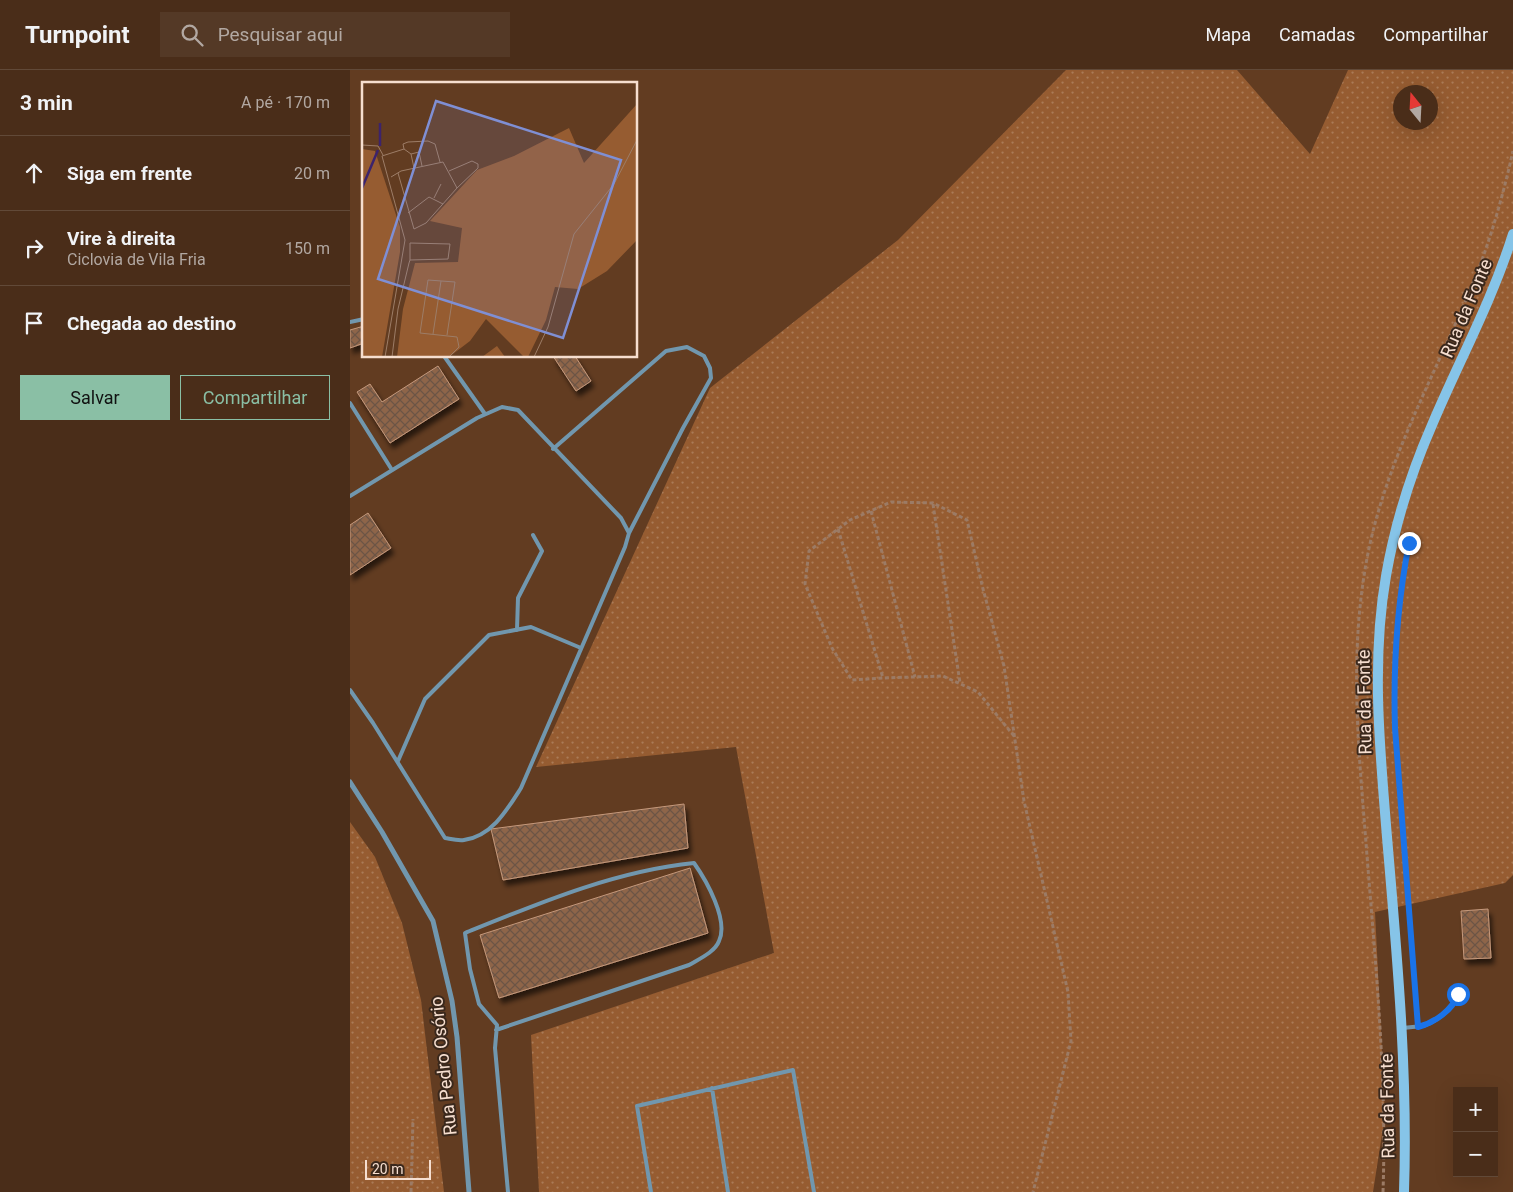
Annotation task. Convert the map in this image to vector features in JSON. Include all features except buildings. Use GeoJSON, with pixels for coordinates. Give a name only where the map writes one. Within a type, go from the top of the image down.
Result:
{"type":"FeatureCollection","features":[{"type":"Feature","properties":{"kind":"main road","name":"Rua da Fonte"},"geometry":{"type":"LineString","coordinates":[[1404,1192],[1405,1115],[1401,1028],[1378,729],[1380,617],[1385,578],[1393,540],[1414,470],[1432,425],[1488,302],[1513,234]]}},
{"type":"Feature","properties":{"kind":"street","name":"Rua Pedro Osório"},"geometry":{"type":"LineString","coordinates":[[350,782],[382,832],[432,921],[452,1001],[458,1037],[469,1192]]}},
{"type":"Feature","properties":{"kind":"lane"},"geometry":{"type":"LineString","coordinates":[[350,690],[398,761],[444,838],[462,841],[480,836],[501,818],[521,788],[625,547],[629,533],[683,428],[712,378],[710,368],[704,356],[687,347],[666,351],[553,449]]}},
{"type":"Feature","properties":{"kind":"lane"},"geometry":{"type":"LineString","coordinates":[[445,358],[485,414]]}},
{"type":"Feature","properties":{"kind":"lane"},"geometry":{"type":"LineString","coordinates":[[350,403],[392,470]]}},
{"type":"Feature","properties":{"kind":"lane"},"geometry":{"type":"LineString","coordinates":[[350,496],[485,414],[502,407],[518,410],[553,449],[621,518],[629,533]]}},
{"type":"Feature","properties":{"kind":"lane"},"geometry":{"type":"LineString","coordinates":[[517,630],[518,598],[542,551],[533,535]]}},
{"type":"Feature","properties":{"kind":"lane"},"geometry":{"type":"LineString","coordinates":[[398,761],[425,699],[489,635],[531,627],[581,648]]}},
{"type":"Feature","properties":{"kind":"lane"},"geometry":{"type":"LineString","coordinates":[[496,1030],[689,965],[712,950],[719,943],[722,931],[720,920],[708,883],[694,862],[632,873],[540,903],[465,933],[470,969],[479,1004],[497,1025],[496,1030],[495,1048],[508,1192]]}},
{"type":"Feature","properties":{"kind":"lane"},"geometry":{"type":"LineString","coordinates":[[1401,1028],[1418,1027],[1430,1023],[1452,1006],[1456,1000],[1458,988]]}},
{"type":"Feature","properties":{"kind":"lane"},"geometry":{"type":"LineString","coordinates":[[651,1192],[637,1106],[792,1070],[814,1192]]}},
{"type":"Feature","properties":{"kind":"lane"},"geometry":{"type":"LineString","coordinates":[[712,1088],[728,1192]]}},
{"type":"Feature","properties":{"kind":"path"},"geometry":{"type":"LineString","coordinates":[[1383,1192],[1382,1074],[1357,730],[1357,653],[1363,582],[1372,535],[1394,463],[1412,416],[1484,255],[1513,151]]}},
{"type":"Feature","properties":{"kind":"path"},"geometry":{"type":"LineString","coordinates":[[1014,736],[978,692],[943,676],[852,680],[832,648],[804,584],[808,551],[850,520],[891,502],[933,503],[967,520],[1004,666],[1024,801],[1068,992],[1071,1041],[1032,1192]]}},
{"type":"Feature","properties":{"kind":"path"},"geometry":{"type":"LineString","coordinates":[[933,503],[960,684]]}},
{"type":"Feature","properties":{"kind":"path"},"geometry":{"type":"LineString","coordinates":[[871,511],[915,677]]}},
{"type":"Feature","properties":{"kind":"path"},"geometry":{"type":"LineString","coordinates":[[838,529],[883,678]]}},
{"type":"Feature","properties":{"kind":"path"},"geometry":{"type":"LineString","coordinates":[[411,1192],[413,1118]]}},
{"type":"Feature","properties":{"kind":"shaded area"},"geometry":{"type":"Polygon","coordinates":[[[1066,70],[1237,70],[1310,154],[1348,70],[1513,70],[1513,875],[1505,883],[1375,912],[1385,1115],[1373,1192],[539,1192],[531,1035],[774,953],[736,747],[536,767],[710,388],[898,240],[1066,70]]]}},
{"type":"Feature","properties":{"kind":"shaded area"},"geometry":{"type":"Polygon","coordinates":[[[350,822],[375,857],[402,923],[421,1000],[444,1192],[350,1192],[350,822]]]}},
{"type":"Feature","properties":{"kind":"route"},"geometry":{"type":"LineString","coordinates":[[1409,543],[1397,619],[1394,689],[1395,728],[1418,1027],[1430,1023],[1452,1006],[1458,994]]}}]}
